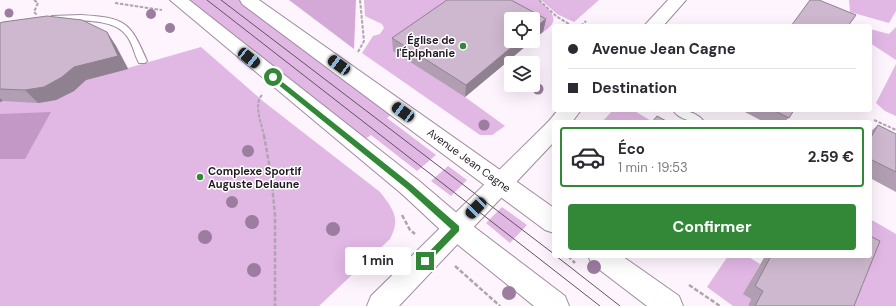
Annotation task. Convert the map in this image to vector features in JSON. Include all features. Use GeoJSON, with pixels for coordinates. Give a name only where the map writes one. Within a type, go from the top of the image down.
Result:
{"type":"FeatureCollection","features":[{"type":"Feature","properties":{"kind":"street"},"geometry":{"type":"LineString","coordinates":[[178,0],[410,187],[456,228],[555,306]]}},
{"type":"Feature","properties":{"kind":"street","name":"Avenue Jean Cagne"},"geometry":{"type":"LineString","coordinates":[[248,0],[501,182],[552,220]]}},
{"type":"Feature","properties":{"kind":"street"},"geometry":{"type":"LineString","coordinates":[[655,24],[678,0]]}},
{"type":"Feature","properties":{"kind":"street"},"geometry":{"type":"LineString","coordinates":[[562,120],[569,112]]}},
{"type":"Feature","properties":{"kind":"street"},"geometry":{"type":"LineString","coordinates":[[381,306],[552,130]]}},
{"type":"Feature","properties":{"kind":"street"},"geometry":{"type":"LineString","coordinates":[[604,258],[669,306]]}},
{"type":"Feature","properties":{"kind":"lane"},"geometry":{"type":"LineString","coordinates":[[43,20],[65,18],[111,21],[129,32],[142,61]]}},
{"type":"Feature","properties":{"kind":"lane"},"geometry":{"type":"LineString","coordinates":[[682,112],[696,120]]}},
{"type":"Feature","properties":{"kind":"path"},"geometry":{"type":"LineString","coordinates":[[34,0],[38,3],[35,14]]}},
{"type":"Feature","properties":{"kind":"path"},"geometry":{"type":"LineString","coordinates":[[356,55],[364,41],[360,0]]}},
{"type":"Feature","properties":{"kind":"path"},"geometry":{"type":"LineString","coordinates":[[539,0],[556,16],[569,24]]}},
{"type":"Feature","properties":{"kind":"path"},"geometry":{"type":"LineString","coordinates":[[583,24],[586,21]]}},
{"type":"Feature","properties":{"kind":"path"},"geometry":{"type":"LineString","coordinates":[[262,95],[259,98],[258,104],[275,215],[275,306]]}},
{"type":"Feature","properties":{"kind":"path"},"geometry":{"type":"LineString","coordinates":[[874,120],[896,130]]}},
{"type":"Feature","properties":{"kind":"path"},"geometry":{"type":"LineString","coordinates":[[570,258],[576,263]]}},
{"type":"Feature","properties":{"kind":"shaded area"},"geometry":{"type":"Polygon","coordinates":[[[188,0],[239,0],[392,114],[387,118],[436,155],[417,171],[371,135],[364,140],[188,0]]]}},
{"type":"Feature","properties":{"kind":"shaded area"},"geometry":{"type":"Polygon","coordinates":[[[289,0],[356,0],[354,49],[289,0]]]}},
{"type":"Feature","properties":{"kind":"shaded area"},"geometry":{"type":"Polygon","coordinates":[[[364,0],[465,0],[465,97],[505,126],[492,135],[480,135],[362,53],[373,36],[380,34],[384,28],[382,24],[365,16],[364,0]]]}},
{"type":"Feature","properties":{"kind":"shaded area"},"geometry":{"type":"Polygon","coordinates":[[[511,0],[538,0],[550,11],[553,19],[552,23],[549,28],[543,32],[540,30],[540,12],[525,12],[511,0]]]}},
{"type":"Feature","properties":{"kind":"shaded area"},"geometry":{"type":"Polygon","coordinates":[[[541,0],[599,0],[574,22],[557,14],[541,0]]]}},
{"type":"Feature","properties":{"kind":"shaded area"},"geometry":{"type":"Polygon","coordinates":[[[849,0],[896,0],[896,11],[889,23],[850,12],[849,0]]]}},
{"type":"Feature","properties":{"kind":"shaded area"},"geometry":{"type":"Polygon","coordinates":[[[896,27],[896,60],[872,44],[872,30],[889,34],[896,27]]]}},
{"type":"Feature","properties":{"kind":"shaded area","name":"Complexe Sportif Auguste Delaune"},"geometry":{"type":"Polygon","coordinates":[[[93,33],[116,46],[128,68],[201,47],[264,102],[380,192],[394,214],[395,225],[390,239],[319,306],[0,306],[0,41],[93,33]]]}},
{"type":"Feature","properties":{"kind":"shaded area"},"geometry":{"type":"Polygon","coordinates":[[[896,64],[896,116],[885,111],[876,103],[896,64]]]}},
{"type":"Feature","properties":{"kind":"shaded area"},"geometry":{"type":"Polygon","coordinates":[[[51,112],[25,159],[0,159],[0,114],[51,112]]]}},
{"type":"Feature","properties":{"kind":"shaded area"},"geometry":{"type":"Polygon","coordinates":[[[611,112],[636,112],[650,120],[604,120],[611,112]]]}},
{"type":"Feature","properties":{"kind":"shaded area"},"geometry":{"type":"Polygon","coordinates":[[[448,166],[467,180],[451,196],[431,181],[448,166]]]}},
{"type":"Feature","properties":{"kind":"shaded area"},"geometry":{"type":"Polygon","coordinates":[[[502,207],[527,225],[510,243],[486,223],[502,207]]]}},
{"type":"Feature","properties":{"kind":"shaded area"},"geometry":{"type":"Polygon","coordinates":[[[872,220],[896,234],[896,306],[851,306],[864,283],[854,276],[868,258],[872,258],[872,220]]]}},
{"type":"Feature","properties":{"kind":"shaded area"},"geometry":{"type":"Polygon","coordinates":[[[727,258],[750,258],[760,264],[744,294],[751,299],[748,306],[733,306],[707,287],[727,258]]]}},
{"type":"Feature","properties":{"kind":"building","name":"Église de l'Épiphanie"},"geometry":{"type":"Polygon","coordinates":[[[447,0],[511,0],[533,12],[504,12],[504,48],[511,48],[466,85],[392,38],[447,0]]]}},
{"type":"Feature","properties":{"kind":"building"},"geometry":{"type":"Polygon","coordinates":[[[810,0],[819,0],[856,15],[849,24],[792,24],[810,0]]]}},
{"type":"Feature","properties":{"kind":"building"},"geometry":{"type":"Polygon","coordinates":[[[47,16],[82,20],[107,32],[118,56],[74,67],[62,77],[44,87],[25,90],[0,89],[0,23],[47,16]]]}},
{"type":"Feature","properties":{"kind":"building","name":"Église de l'Épiphanie"},"geometry":{"type":"Polygon","coordinates":[[[540,16],[546,19],[540,24],[540,16]]]}},
{"type":"Feature","properties":{"kind":"building"},"geometry":{"type":"Polygon","coordinates":[[[777,112],[793,112],[789,118],[777,112]]]}},
{"type":"Feature","properties":{"kind":"building"},"geometry":{"type":"Polygon","coordinates":[[[657,116],[664,120],[654,120],[657,116]]]}},
{"type":"Feature","properties":{"kind":"building"},"geometry":{"type":"Polygon","coordinates":[[[878,125],[896,134],[896,172],[872,160],[872,136],[878,125]]]}},
{"type":"Feature","properties":{"kind":"building"},"geometry":{"type":"Polygon","coordinates":[[[872,237],[880,241],[854,306],[755,306],[763,291],[755,286],[770,258],[872,258],[872,237]]]}},
{"type":"Feature","properties":{"kind":"tram line"},"geometry":{"type":"LineString","coordinates":[[207,0],[600,306]]}},
{"type":"Feature","properties":{"kind":"tram line"},"geometry":{"type":"LineString","coordinates":[[221,0],[552,252]]}},
{"type":"Feature","properties":{"kind":"tram line"},"geometry":{"type":"LineString","coordinates":[[559,258],[620,306]]}},
{"type":"Feature","properties":{"kind":"place","name":"Église de l'Épiphanie"},"geometry":{"type":"Point","coordinates":[463,46]}},
{"type":"Feature","properties":{"kind":"place","name":"Complexe Sportif Auguste Delaune"},"geometry":{"type":"Point","coordinates":[200,177]}},
{"type":"Feature","properties":{"kind":"route"},"geometry":{"type":"LineString","coordinates":[[273,77],[410,187],[456,228],[425,261]]}}]}
